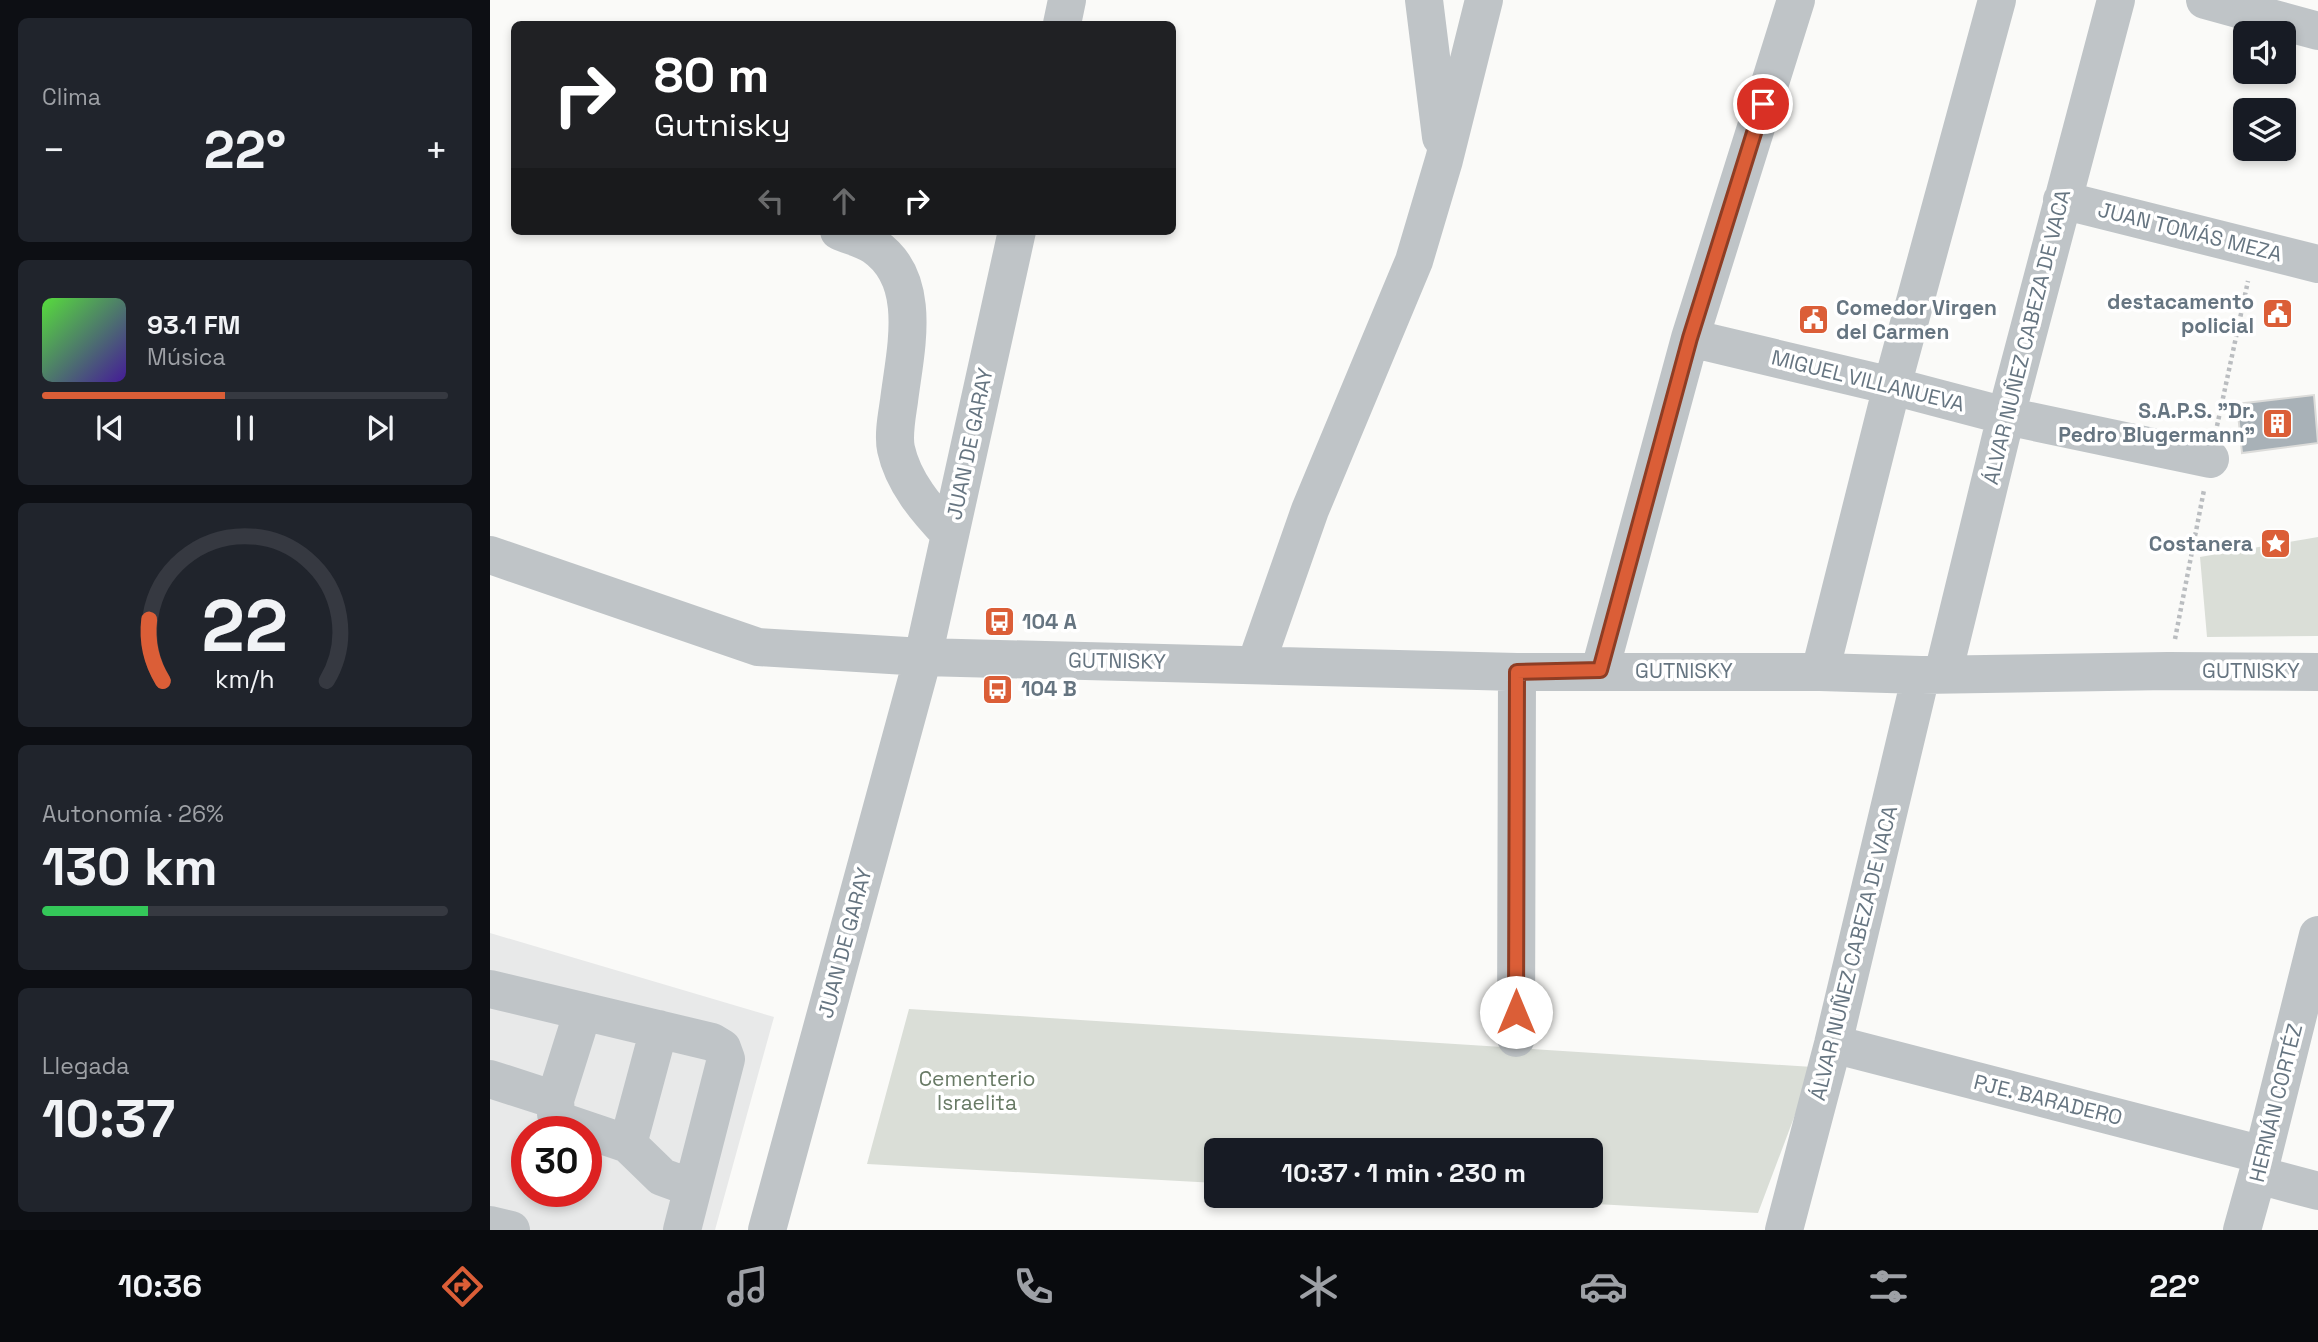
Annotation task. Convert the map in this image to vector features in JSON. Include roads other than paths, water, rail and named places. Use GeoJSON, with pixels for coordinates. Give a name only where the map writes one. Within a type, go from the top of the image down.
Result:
{"type":"FeatureCollection","features":[{"type":"Feature","properties":{"kind":"street"},"geometry":{"type":"LineString","coordinates":[[1063,21],[1067,0]]}},
{"type":"Feature","properties":{"kind":"street"},"geometry":{"type":"LineString","coordinates":[[1424,0],[1444,160]]}},
{"type":"Feature","properties":{"kind":"street"},"geometry":{"type":"LineString","coordinates":[[1256,664],[1310,510],[1414,261],[1444,160],[1484,0]]}},
{"type":"Feature","properties":{"kind":"street"},"geometry":{"type":"LineString","coordinates":[[1600,670],[1690,338],[1796,0]]}},
{"type":"Feature","properties":{"kind":"street"},"geometry":{"type":"LineString","coordinates":[[1821,672],[1892,386],[1997,0]]}},
{"type":"Feature","properties":{"kind":"street","name":"ÁLVAR NUÑEZ CABEZA DE VACA"},"geometry":{"type":"LineString","coordinates":[[1784,1230],[1932,675],[2006,416],[2116,0]]}},
{"type":"Feature","properties":{"kind":"street"},"geometry":{"type":"LineString","coordinates":[[2205,0],[2318,31]]}},
{"type":"Feature","properties":{"kind":"street","name":"JUAN TOMÁS MEZA"},"geometry":{"type":"LineString","coordinates":[[2062,200],[2318,264]]}},
{"type":"Feature","properties":{"kind":"street"},"geometry":{"type":"LineString","coordinates":[[848,235],[874,246],[896,270],[907,298],[908,331],[895,447],[906,475],[927,510],[950,534]]}},
{"type":"Feature","properties":{"kind":"street","name":"JUAN DE GARAY"},"geometry":{"type":"LineString","coordinates":[[767,1230],[923,657],[1016,235]]}},
{"type":"Feature","properties":{"kind":"street","name":"MIGUEL VILLANUEVA"},"geometry":{"type":"LineString","coordinates":[[1690,338],[2006,416],[2210,459]]}},
{"type":"Feature","properties":{"kind":"street","name":"GUTNISKY"},"geometry":{"type":"LineString","coordinates":[[490,555],[758,647],[923,657],[1517,672],[1600,670],[1932,675],[2168,671],[2318,672]]}},
{"type":"Feature","properties":{"kind":"street"},"geometry":{"type":"LineString","coordinates":[[1516,1038],[1517,672]]}},
{"type":"Feature","properties":{"kind":"street","name":"HERNÁN CORTÉZ"},"geometry":{"type":"LineString","coordinates":[[2242,1230],[2318,935]]}},
{"type":"Feature","properties":{"kind":"street"},"geometry":{"type":"LineString","coordinates":[[490,989],[712,1042],[722,1048],[726,1059],[682,1230]]}},
{"type":"Feature","properties":{"kind":"street"},"geometry":{"type":"LineString","coordinates":[[583,1011],[555,1100],[556,1114],[563,1122],[628,1144],[662,1177],[692,1188]]}},
{"type":"Feature","properties":{"kind":"street"},"geometry":{"type":"LineString","coordinates":[[628,1144],[659,1029]]}},
{"type":"Feature","properties":{"kind":"street","name":"PJE. BARADERO"},"geometry":{"type":"LineString","coordinates":[[1833,1044],[2260,1165],[2318,1191]]}},
{"type":"Feature","properties":{"kind":"street"},"geometry":{"type":"LineString","coordinates":[[490,1079],[555,1100]]}},
{"type":"Feature","properties":{"kind":"street"},"geometry":{"type":"LineString","coordinates":[[490,1225],[511,1230]]}},
{"type":"Feature","properties":{"kind":"place","name":"destacamento policial"},"geometry":{"type":"Point","coordinates":[2277,314]}},
{"type":"Feature","properties":{"kind":"place","name":"Comedor Virgen del Carmen"},"geometry":{"type":"Point","coordinates":[1813,320]}},
{"type":"Feature","properties":{"kind":"place","name":"S.A.P.S. \"Dr. Pedro Blugermann\""},"geometry":{"type":"Point","coordinates":[2278,423]}},
{"type":"Feature","properties":{"kind":"place","name":"Costanera"},"geometry":{"type":"Point","coordinates":[2276,544]}},
{"type":"Feature","properties":{"kind":"place","name":"104 A"},"geometry":{"type":"Point","coordinates":[999,622]}},
{"type":"Feature","properties":{"kind":"place","name":"104 B"},"geometry":{"type":"Point","coordinates":[998,689]}},
{"type":"Feature","properties":{"kind":"park label","name":"Cementerio Israelita"},"geometry":{"type":"Point","coordinates":[977,1091]}}]}
